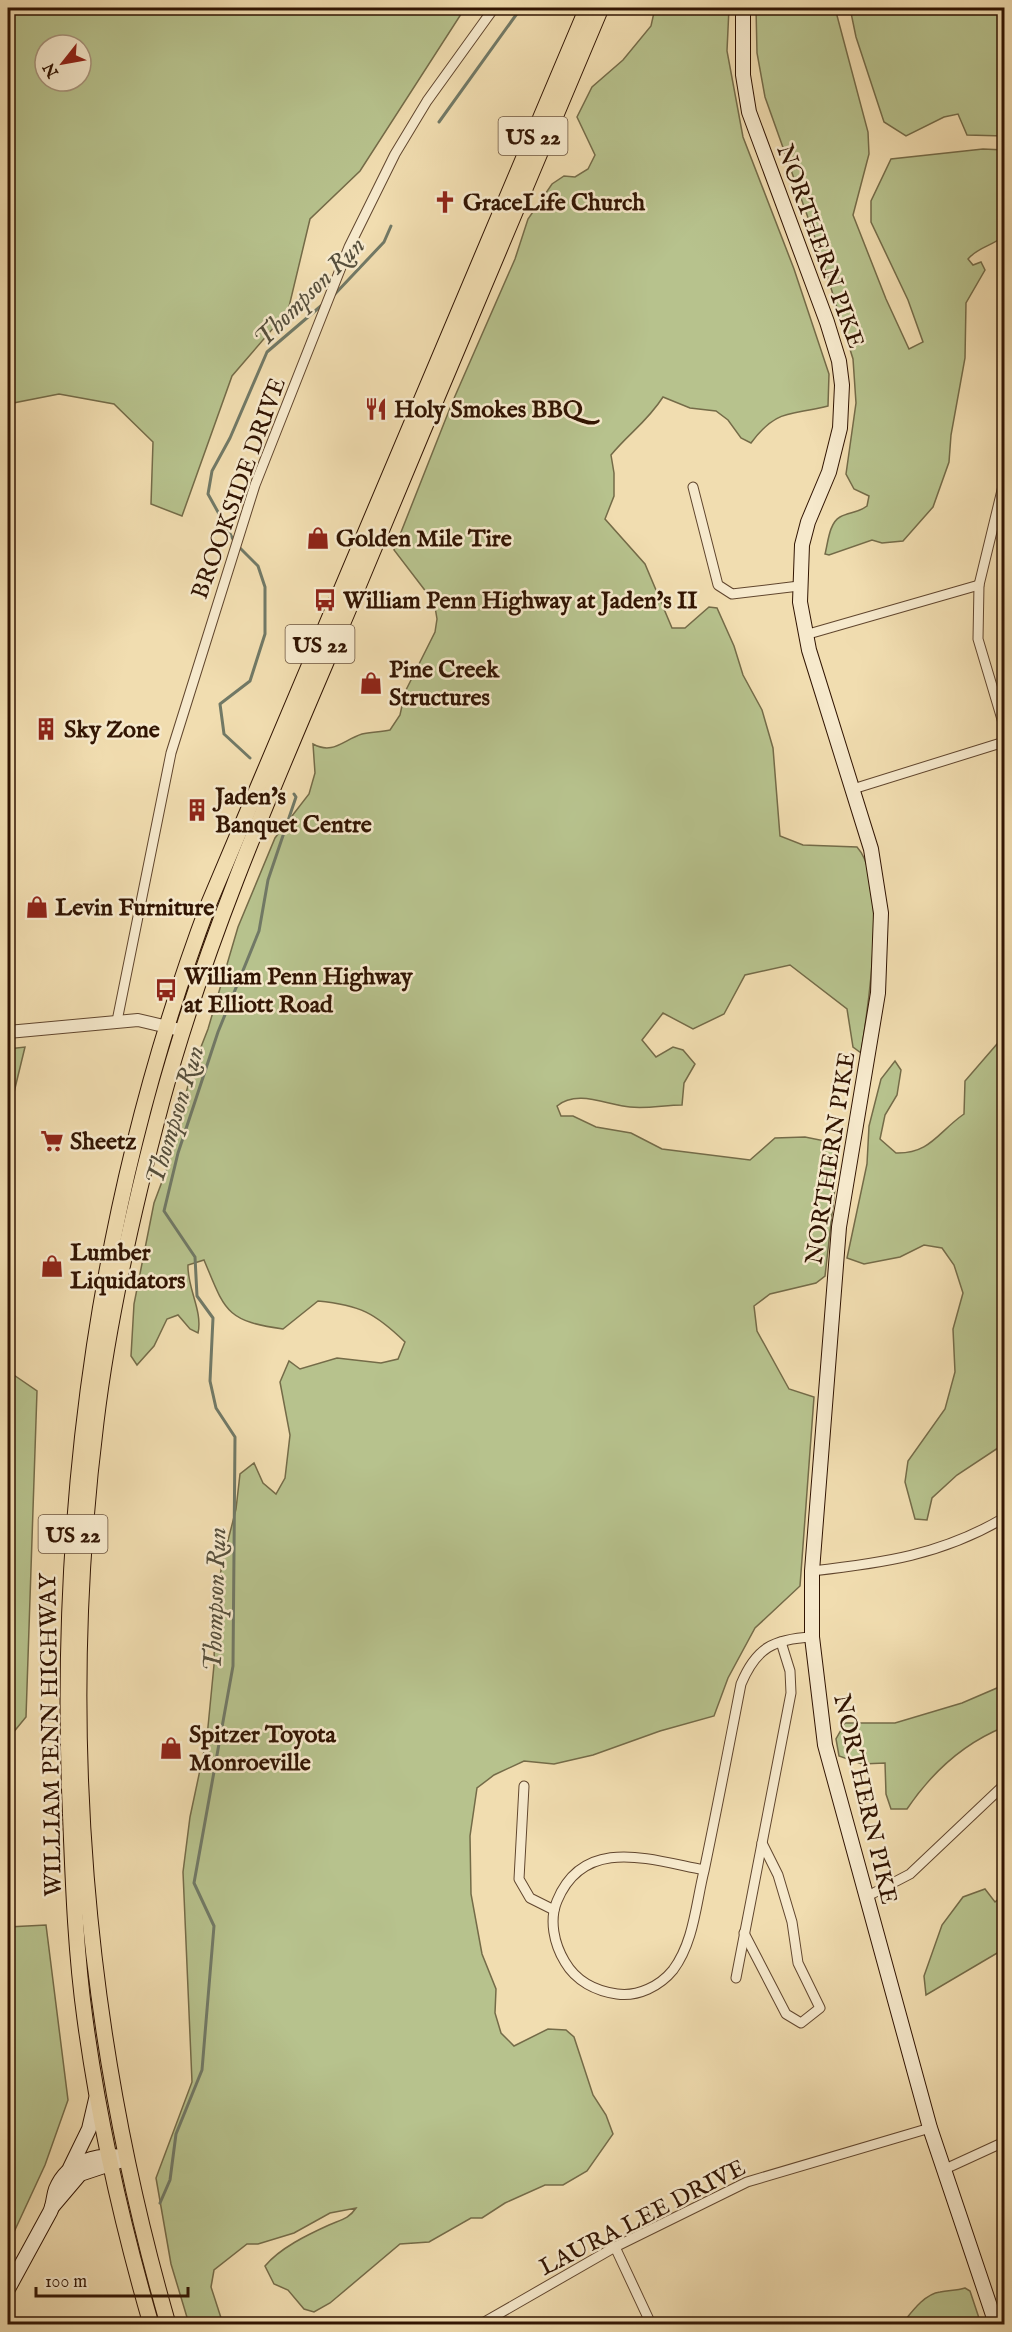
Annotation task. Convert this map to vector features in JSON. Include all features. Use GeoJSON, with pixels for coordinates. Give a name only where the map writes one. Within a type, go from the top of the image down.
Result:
{"type":"FeatureCollection","features":[{"type":"Feature","properties":{"kind":"highway","name":"WILLIAM PENN HIGHWAY"},"geometry":{"type":"LineString","coordinates":[[151,2325],[110,2160],[97,2094],[80,1977],[73,1895],[67,1689],[72,1536],[84,1417],[110,1250],[133,1148],[190,953],[232,848],[587,8]]}},
{"type":"Feature","properties":{"kind":"highway","name":"WILLIAM PENN HIGHWAY"},"geometry":{"type":"LineString","coordinates":[[168,2325],[142,2230],[126,2157],[106,2048],[87,1897],[80,1742],[82,1581],[96,1419],[110,1330],[146,1162],[206,958],[245,854],[601,8]]}},
{"type":"Feature","properties":{"kind":"main road","name":"NORTHERN PIKE"},"geometry":{"type":"LineString","coordinates":[[743,8],[741,35],[743,75],[749,112],[827,322],[839,361],[842,385],[840,428],[835,450],[802,545],[799,586],[805,635],[877,874],[881,913],[881,965],[873,1031],[839,1227],[812,1571],[812,1637],[825,1745],[930,2128],[996,2325]]}},
{"type":"Feature","properties":{"kind":"main road"},"geometry":{"type":"LineString","coordinates":[[52,2207],[56,2190],[87,2136],[97,2094]]}},
{"type":"Feature","properties":{"kind":"main road"},"geometry":{"type":"LineString","coordinates":[[68,2171],[80,2162],[126,2157]]}},
{"type":"Feature","properties":{"kind":"main road"},"geometry":{"type":"LineString","coordinates":[[8,2289],[52,2207],[80,2174],[110,2160]]}},
{"type":"Feature","properties":{"kind":"street","name":"BROOKSIDE DRIVE"},"geometry":{"type":"LineString","coordinates":[[117,1021],[171,753],[255,485],[350,247],[409,128],[494,8]]}},
{"type":"Feature","properties":{"kind":"street"},"geometry":{"type":"LineString","coordinates":[[1005,482],[979,585],[978,639],[1005,726]]}},
{"type":"Feature","properties":{"kind":"street"},"geometry":{"type":"LineString","coordinates":[[693,487],[718,585],[732,594],[799,586]]}},
{"type":"Feature","properties":{"kind":"street"},"geometry":{"type":"LineString","coordinates":[[805,635],[979,585]]}},
{"type":"Feature","properties":{"kind":"street"},"geometry":{"type":"LineString","coordinates":[[853,789],[1005,742]]}},
{"type":"Feature","properties":{"kind":"street"},"geometry":{"type":"LineString","coordinates":[[8,1032],[145,1020],[183,1031]]}},
{"type":"Feature","properties":{"kind":"street"},"geometry":{"type":"LineString","coordinates":[[812,1571],[871,1565],[926,1554],[949,1546],[1005,1518]]}},
{"type":"Feature","properties":{"kind":"street"},"geometry":{"type":"LineString","coordinates":[[704,1870],[636,1857],[609,1857],[585,1866],[565,1884],[554,1910],[553,1931],[565,1962],[587,1985],[603,1992],[637,1993],[662,1981],[683,1953],[692,1927],[704,1870],[741,1684],[757,1654],[781,1642],[812,1637]]}},
{"type":"Feature","properties":{"kind":"street"},"geometry":{"type":"LineString","coordinates":[[736,1978],[790,1693],[790,1671],[781,1642]]}},
{"type":"Feature","properties":{"kind":"street"},"geometry":{"type":"LineString","coordinates":[[866,1897],[910,1874],[1005,1785]]}},
{"type":"Feature","properties":{"kind":"street"},"geometry":{"type":"LineString","coordinates":[[524,1786],[519,1879],[530,1898],[554,1910]]}},
{"type":"Feature","properties":{"kind":"street"},"geometry":{"type":"LineString","coordinates":[[744,1933],[786,2014],[801,2023],[820,2008],[798,1963],[792,1922],[778,1875],[762,1843]]}},
{"type":"Feature","properties":{"kind":"street","name":"LAURA LEE DRIVE"},"geometry":{"type":"LineString","coordinates":[[481,2324],[615,2247],[747,2182],[930,2128]]}},
{"type":"Feature","properties":{"kind":"street"},"geometry":{"type":"LineString","coordinates":[[943,2170],[1005,2142]]}},
{"type":"Feature","properties":{"kind":"street"},"geometry":{"type":"LineString","coordinates":[[615,2247],[651,2325]]}},
{"type":"Feature","properties":{"kind":"green space"},"geometry":{"type":"Polygon","coordinates":[[[8,8],[465,8],[360,171],[310,219],[288,311],[232,376],[182,516],[151,504],[153,442],[114,404],[59,394],[8,404],[8,8]]]}},
{"type":"Feature","properties":{"kind":"green space"},"geometry":{"type":"Polygon","coordinates":[[[655,8],[729,8],[727,51],[743,137],[794,269],[829,374],[828,406],[785,415],[769,424],[751,443],[741,438],[728,420],[716,411],[690,408],[663,397],[651,414],[611,455],[614,496],[605,519],[645,564],[672,628],[685,628],[709,607],[717,608],[734,646],[743,675],[762,710],[773,748],[780,836],[803,845],[857,847],[866,864],[872,887],[874,915],[871,977],[861,1053],[853,1047],[847,1009],[790,965],[745,975],[724,1014],[693,1029],[663,1013],[642,1040],[656,1057],[673,1047],[683,1050],[695,1064],[684,1083],[682,1105],[621,1106],[583,1098],[565,1101],[557,1106],[561,1116],[573,1116],[596,1127],[631,1133],[662,1149],[750,1160],[775,1138],[805,1137],[840,1144],[825,1276],[816,1283],[770,1294],[754,1306],[757,1331],[789,1389],[814,1397],[800,1586],[755,1628],[728,1678],[714,1716],[660,1731],[593,1755],[554,1764],[524,1761],[494,1775],[477,1788],[470,1836],[471,1894],[482,1954],[496,1989],[495,2013],[501,2033],[514,2046],[548,2029],[566,2030],[574,2037],[593,2095],[606,2115],[613,2134],[587,2171],[563,2185],[545,2185],[505,2203],[482,2218],[471,2218],[429,2242],[400,2244],[330,2303],[314,2312],[304,2309],[288,2290],[274,2284],[265,2266],[286,2248],[347,2217],[356,2208],[330,2213],[294,2233],[258,2244],[247,2244],[214,2270],[211,2287],[223,2324],[189,2324],[171,2264],[156,2178],[192,2082],[183,1872],[190,1817],[207,1737],[214,1665],[215,1608],[222,1564],[236,1509],[240,1474],[254,1463],[263,1483],[276,1494],[285,1478],[290,1435],[280,1382],[289,1361],[300,1369],[337,1358],[381,1363],[398,1359],[405,1342],[385,1324],[366,1312],[345,1305],[318,1301],[283,1329],[249,1322],[238,1317],[223,1302],[204,1260],[188,1265],[188,1274],[197,1308],[198,1333],[190,1329],[178,1315],[167,1319],[154,1346],[137,1365],[131,1356],[134,1304],[154,1203],[166,1171],[192,1070],[208,1029],[238,927],[275,838],[309,794],[315,773],[313,744],[326,748],[332,747],[362,734],[390,730],[400,715],[405,692],[435,632],[437,619],[435,607],[394,550],[452,403],[515,259],[528,219],[552,184],[564,176],[575,177],[588,169],[595,155],[577,117],[592,87],[623,60],[651,26],[655,8]]]}},
{"type":"Feature","properties":{"kind":"green space"},"geometry":{"type":"Polygon","coordinates":[[[756,8],[835,8],[868,132],[869,154],[853,215],[886,299],[909,349],[923,342],[908,300],[871,222],[871,201],[891,159],[983,149],[1004,150],[1004,236],[968,259],[973,265],[981,262],[985,270],[966,303],[965,358],[951,435],[949,462],[933,507],[903,541],[882,543],[872,540],[829,555],[825,554],[831,528],[836,520],[867,506],[869,496],[854,489],[846,474],[856,403],[853,359],[817,243],[765,97],[757,53],[756,8]]]}},
{"type":"Feature","properties":{"kind":"green space"},"geometry":{"type":"Polygon","coordinates":[[[850,8],[1004,8],[1004,136],[967,135],[958,114],[944,117],[906,136],[884,122],[856,37],[850,8]]]}},
{"type":"Feature","properties":{"kind":"green space"},"geometry":{"type":"Polygon","coordinates":[[[1004,1043],[1004,1444],[957,1475],[932,1498],[927,1520],[915,1519],[905,1482],[908,1461],[945,1409],[955,1372],[953,1329],[963,1293],[954,1265],[942,1248],[924,1245],[900,1257],[864,1264],[847,1258],[867,1164],[869,1126],[881,1079],[895,1061],[901,1070],[897,1095],[885,1115],[880,1139],[896,1153],[917,1150],[926,1146],[964,1114],[965,1081],[997,1044],[1004,1043]]]}},
{"type":"Feature","properties":{"kind":"green space"},"geometry":{"type":"Polygon","coordinates":[[[25,1047],[8,1117],[8,1049],[25,1047]]]}},
{"type":"Feature","properties":{"kind":"green space"},"geometry":{"type":"Polygon","coordinates":[[[8,1371],[37,1391],[26,1717],[12,1734],[8,1735],[8,1371]]]}},
{"type":"Feature","properties":{"kind":"green space"},"geometry":{"type":"Polygon","coordinates":[[[1004,1685],[1004,1727],[975,1742],[949,1760],[907,1809],[891,1809],[886,1794],[885,1763],[862,1764],[839,1756],[836,1739],[845,1723],[895,1723],[962,1703],[1004,1685]]]}},
{"type":"Feature","properties":{"kind":"green space"},"geometry":{"type":"Polygon","coordinates":[[[985,1889],[995,1902],[1004,1894],[1004,1949],[926,1995],[924,1976],[942,1925],[963,1897],[985,1889]]]}},
{"type":"Feature","properties":{"kind":"green space"},"geometry":{"type":"Polygon","coordinates":[[[46,1925],[68,2100],[45,2165],[8,2245],[8,1927],[46,1925]]]}},
{"type":"Feature","properties":{"kind":"green space"},"geometry":{"type":"Polygon","coordinates":[[[965,2288],[970,2291],[981,2324],[902,2324],[918,2305],[934,2293],[965,2288]]]}},
{"type":"Feature","properties":{"kind":"waterway","name":"Thompson Run"},"geometry":{"type":"LineString","coordinates":[[439,122],[521,8]]}},
{"type":"Feature","properties":{"kind":"waterway","name":"Thompson Run"},"geometry":{"type":"LineString","coordinates":[[334,295],[384,242],[391,226]]}},
{"type":"Feature","properties":{"kind":"waterway","name":"Thompson Run"},"geometry":{"type":"LineString","coordinates":[[234,541],[208,494],[212,471],[230,438],[267,352],[322,305]]}},
{"type":"Feature","properties":{"kind":"waterway","name":"Thompson Run"},"geometry":{"type":"LineString","coordinates":[[238,546],[258,566],[265,587],[265,634],[250,681],[220,704],[224,734],[250,758]]}},
{"type":"Feature","properties":{"kind":"waterway","name":"Thompson Run"},"geometry":{"type":"LineString","coordinates":[[160,2203],[170,2180],[176,2134],[202,2070],[214,1926],[194,1883],[233,1666],[235,1437],[216,1408],[210,1381],[213,1318],[197,1296],[195,1257],[164,1211],[178,1153],[218,1032],[259,931],[268,880],[296,797],[294,794]]}},
{"type":"Feature","properties":{"kind":"place","name":"GraceLife Church"},"geometry":{"type":"Point","coordinates":[445,202]}},
{"type":"Feature","properties":{"kind":"place","name":"Holy Smokes BBQ"},"geometry":{"type":"Point","coordinates":[376,409]}},
{"type":"Feature","properties":{"kind":"place","name":"Golden Mile Tire"},"geometry":{"type":"Point","coordinates":[318,538]}},
{"type":"Feature","properties":{"kind":"place","name":"William Penn Highway at Jaden's II"},"geometry":{"type":"Point","coordinates":[325,600]}},
{"type":"Feature","properties":{"kind":"place","name":"Pine Creek Structures"},"geometry":{"type":"Point","coordinates":[371,683]}},
{"type":"Feature","properties":{"kind":"place","name":"Sky Zone"},"geometry":{"type":"Point","coordinates":[46,729]}},
{"type":"Feature","properties":{"kind":"place","name":"Jaden's Banquet Centre"},"geometry":{"type":"Point","coordinates":[197,810]}},
{"type":"Feature","properties":{"kind":"place","name":"Levin Furniture"},"geometry":{"type":"Point","coordinates":[37,907]}},
{"type":"Feature","properties":{"kind":"place","name":"William Penn Highway at Elliott Road"},"geometry":{"type":"Point","coordinates":[166,990]}},
{"type":"Feature","properties":{"kind":"place","name":"Sheetz"},"geometry":{"type":"Point","coordinates":[52,1141]}},
{"type":"Feature","properties":{"kind":"place","name":"Lumber Liquidators"},"geometry":{"type":"Point","coordinates":[52,1266]}},
{"type":"Feature","properties":{"kind":"place","name":"Spitzer Toyota Monroeville"},"geometry":{"type":"Point","coordinates":[171,1748]}}]}
